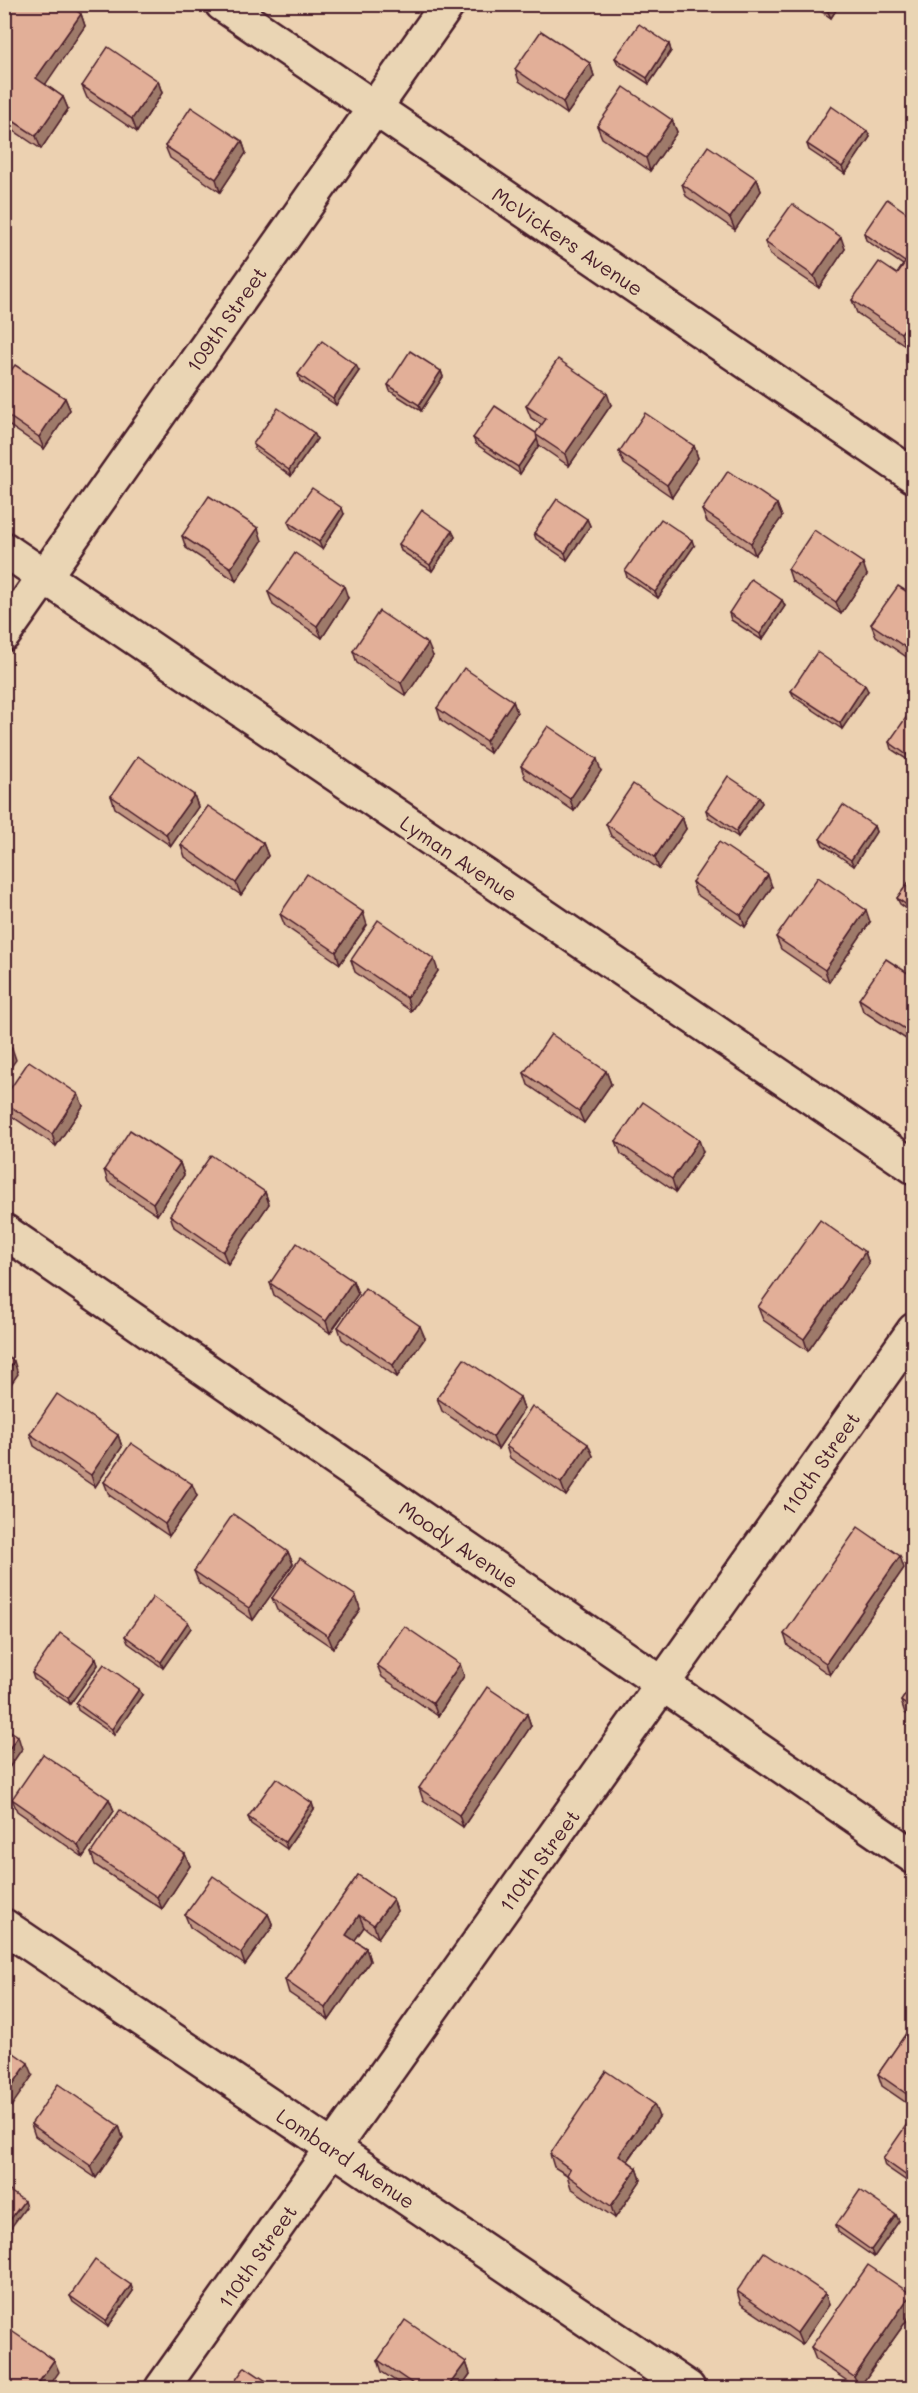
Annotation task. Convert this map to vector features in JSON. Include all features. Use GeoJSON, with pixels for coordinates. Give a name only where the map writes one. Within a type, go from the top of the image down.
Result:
{"type":"FeatureCollection","features":[{"type":"Feature","properties":{"kind":"street","name":"McVickers Avenue"},"geometry":{"type":"LineString","coordinates":[[222,4],[914,476]]}},
{"type":"Feature","properties":{"kind":"street","name":"109th Street"},"geometry":{"type":"LineString","coordinates":[[4,634],[448,4]]}},
{"type":"Feature","properties":{"kind":"street","name":"Lyman Avenue"},"geometry":{"type":"LineString","coordinates":[[4,549],[914,1167]]}},
{"type":"Feature","properties":{"kind":"street","name":"Moody Avenue"},"geometry":{"type":"LineString","coordinates":[[4,1231],[914,1857]]}},
{"type":"Feature","properties":{"kind":"street","name":"110th Street"},"geometry":{"type":"LineString","coordinates":[[162,2388],[914,1330]]}},
{"type":"Feature","properties":{"kind":"street","name":"Lombard Avenue"},"geometry":{"type":"LineString","coordinates":[[4,1926],[688,2388]]}},
{"type":"Feature","properties":{"kind":"building"},"geometry":{"type":"Polygon","coordinates":[[[13,4],[67,4],[81,14],[36,78],[63,97],[36,136],[4,115],[4,59],[8,53],[4,51],[4,17],[13,4]]]}},
{"type":"Feature","properties":{"kind":"building"},"geometry":{"type":"Polygon","coordinates":[[[817,4],[833,4],[828,12],[817,4]]]}},
{"type":"Feature","properties":{"kind":"building"},"geometry":{"type":"Polygon","coordinates":[[[639,24],[669,44],[647,78],[615,58],[639,24]]]}},
{"type":"Feature","properties":{"kind":"building"},"geometry":{"type":"Polygon","coordinates":[[[541,31],[590,63],[563,102],[515,69],[541,31]]]}},
{"type":"Feature","properties":{"kind":"building"},"geometry":{"type":"Polygon","coordinates":[[[108,47],[158,81],[132,119],[82,86],[108,47]]]}},
{"type":"Feature","properties":{"kind":"building"},"geometry":{"type":"Polygon","coordinates":[[[624,87],[672,120],[646,158],[597,126],[624,87]]]}},
{"type":"Feature","properties":{"kind":"building"},"geometry":{"type":"Polygon","coordinates":[[[831,106],[867,131],[842,167],[807,144],[831,106]]]}},
{"type":"Feature","properties":{"kind":"building"},"geometry":{"type":"Polygon","coordinates":[[[191,107],[242,141],[216,179],[165,146],[191,107]]]}},
{"type":"Feature","properties":{"kind":"building"},"geometry":{"type":"Polygon","coordinates":[[[708,146],[757,179],[730,218],[682,184],[708,146]]]}},
{"type":"Feature","properties":{"kind":"building"},"geometry":{"type":"Polygon","coordinates":[[[887,199],[914,218],[914,250],[905,262],[864,233],[887,199]]]}},
{"type":"Feature","properties":{"kind":"building"},"geometry":{"type":"Polygon","coordinates":[[[792,204],[841,237],[814,276],[765,242],[792,204]]]}},
{"type":"Feature","properties":{"kind":"building"},"geometry":{"type":"Polygon","coordinates":[[[914,250],[914,315],[901,333],[852,300],[879,262],[897,274],[914,250]]]}},
{"type":"Feature","properties":{"kind":"building"},"geometry":{"type":"Polygon","coordinates":[[[322,341],[356,365],[333,399],[298,374],[322,341]]]}},
{"type":"Feature","properties":{"kind":"building"},"geometry":{"type":"Polygon","coordinates":[[[410,351],[441,371],[419,405],[388,385],[410,351]]]}},
{"type":"Feature","properties":{"kind":"building"},"geometry":{"type":"Polygon","coordinates":[[[558,359],[607,393],[565,454],[535,434],[546,419],[526,406],[558,359]]]}},
{"type":"Feature","properties":{"kind":"building"},"geometry":{"type":"Polygon","coordinates":[[[15,365],[65,398],[39,437],[4,413],[4,380],[15,365]]]}},
{"type":"Feature","properties":{"kind":"building"},"geometry":{"type":"Polygon","coordinates":[[[495,406],[536,433],[537,439],[518,467],[473,438],[495,406]]]}},
{"type":"Feature","properties":{"kind":"building"},"geometry":{"type":"Polygon","coordinates":[[[278,408],[314,433],[289,470],[253,444],[278,408]]]}},
{"type":"Feature","properties":{"kind":"building"},"geometry":{"type":"Polygon","coordinates":[[[645,413],[694,446],[667,485],[619,452],[645,413]]]}},
{"type":"Feature","properties":{"kind":"building"},"geometry":{"type":"Polygon","coordinates":[[[728,471],[777,504],[751,543],[702,510],[728,471]]]}},
{"type":"Feature","properties":{"kind":"building"},"geometry":{"type":"Polygon","coordinates":[[[312,488],[342,508],[319,542],[288,522],[312,488]]]}},
{"type":"Feature","properties":{"kind":"building"},"geometry":{"type":"Polygon","coordinates":[[[209,496],[258,528],[231,568],[182,536],[209,496]]]}},
{"type":"Feature","properties":{"kind":"building"},"geometry":{"type":"Polygon","coordinates":[[[557,499],[587,519],[565,553],[534,533],[557,499]]]}},
{"type":"Feature","properties":{"kind":"building"},"geometry":{"type":"Polygon","coordinates":[[[422,510],[452,531],[430,565],[399,544],[422,510]]]}},
{"type":"Feature","properties":{"kind":"building"},"geometry":{"type":"Polygon","coordinates":[[[661,519],[692,540],[655,592],[625,571],[661,519]]]}},
{"type":"Feature","properties":{"kind":"building"},"geometry":{"type":"Polygon","coordinates":[[[814,530],[863,563],[836,602],[788,569],[814,530]]]}},
{"type":"Feature","properties":{"kind":"building"},"geometry":{"type":"Polygon","coordinates":[[[295,553],[344,586],[317,626],[268,592],[295,553]]]}},
{"type":"Feature","properties":{"kind":"building"},"geometry":{"type":"Polygon","coordinates":[[[751,579],[782,600],[760,634],[729,613],[751,579]]]}},
{"type":"Feature","properties":{"kind":"building"},"geometry":{"type":"Polygon","coordinates":[[[898,586],[914,596],[914,653],[871,624],[898,586]]]}},
{"type":"Feature","properties":{"kind":"building"},"geometry":{"type":"Polygon","coordinates":[[[379,611],[428,644],[401,683],[353,651],[379,611]]]}},
{"type":"Feature","properties":{"kind":"building"},"geometry":{"type":"Polygon","coordinates":[[[817,652],[865,685],[840,723],[791,691],[817,652]]]}},
{"type":"Feature","properties":{"kind":"building"},"geometry":{"type":"Polygon","coordinates":[[[464,668],[513,701],[486,741],[437,708],[464,668]]]}},
{"type":"Feature","properties":{"kind":"building"},"geometry":{"type":"Polygon","coordinates":[[[912,709],[914,710],[914,760],[889,742],[912,709]]]}},
{"type":"Feature","properties":{"kind":"building"},"geometry":{"type":"Polygon","coordinates":[[[548,726],[597,759],[570,799],[521,766],[548,726]]]}},
{"type":"Feature","properties":{"kind":"building"},"geometry":{"type":"Polygon","coordinates":[[[138,756],[194,795],[166,834],[111,796],[138,756]]]}},
{"type":"Feature","properties":{"kind":"building"},"geometry":{"type":"Polygon","coordinates":[[[728,776],[759,797],[736,831],[706,810],[728,776]]]}},
{"type":"Feature","properties":{"kind":"building"},"geometry":{"type":"Polygon","coordinates":[[[633,784],[682,817],[655,857],[606,824],[633,784]]]}},
{"type":"Feature","properties":{"kind":"building"},"geometry":{"type":"Polygon","coordinates":[[[843,805],[874,826],[851,860],[820,839],[843,805]]]}},
{"type":"Feature","properties":{"kind":"building"},"geometry":{"type":"Polygon","coordinates":[[[208,806],[263,843],[236,883],[181,845],[208,806]]]}},
{"type":"Feature","properties":{"kind":"building"},"geometry":{"type":"Polygon","coordinates":[[[719,842],[768,875],[741,915],[692,882],[719,842]]]}},
{"type":"Feature","properties":{"kind":"building"},"geometry":{"type":"Polygon","coordinates":[[[307,874],[363,912],[336,952],[280,914],[307,874]]]}},
{"type":"Feature","properties":{"kind":"building"},"geometry":{"type":"Polygon","coordinates":[[[914,875],[914,910],[897,898],[914,875]]]}},
{"type":"Feature","properties":{"kind":"building"},"geometry":{"type":"Polygon","coordinates":[[[818,877],[866,910],[825,970],[776,937],[818,877]]]}},
{"type":"Feature","properties":{"kind":"building"},"geometry":{"type":"Polygon","coordinates":[[[378,920],[434,959],[407,998],[351,960],[378,920]]]}},
{"type":"Feature","properties":{"kind":"building"},"geometry":{"type":"Polygon","coordinates":[[[886,959],[914,977],[914,1022],[908,1031],[859,999],[886,959]]]}},
{"type":"Feature","properties":{"kind":"building"},"geometry":{"type":"Polygon","coordinates":[[[551,1034],[606,1071],[579,1111],[524,1073],[551,1034]]]}},
{"type":"Feature","properties":{"kind":"building"},"geometry":{"type":"Polygon","coordinates":[[[4,1043],[12,1048],[4,1059],[4,1043]]]}},
{"type":"Feature","properties":{"kind":"building"},"geometry":{"type":"Polygon","coordinates":[[[29,1061],[78,1094],[52,1134],[4,1102],[4,1098],[29,1061]]]}},
{"type":"Feature","properties":{"kind":"building"},"geometry":{"type":"Polygon","coordinates":[[[643,1102],[699,1140],[672,1179],[616,1141],[643,1102]]]}},
{"type":"Feature","properties":{"kind":"building"},"geometry":{"type":"Polygon","coordinates":[[[130,1130],[180,1163],[153,1203],[104,1170],[130,1130]]]}},
{"type":"Feature","properties":{"kind":"building"},"geometry":{"type":"Polygon","coordinates":[[[211,1155],[265,1192],[223,1252],[170,1215],[211,1155]]]}},
{"type":"Feature","properties":{"kind":"building"},"geometry":{"type":"Polygon","coordinates":[[[820,1220],[865,1252],[804,1339],[758,1307],[820,1220]]]}},
{"type":"Feature","properties":{"kind":"building"},"geometry":{"type":"Polygon","coordinates":[[[297,1243],[353,1281],[326,1321],[270,1283],[297,1243]]]}},
{"type":"Feature","properties":{"kind":"building"},"geometry":{"type":"Polygon","coordinates":[[[365,1288],[420,1326],[393,1365],[338,1327],[365,1288]]]}},
{"type":"Feature","properties":{"kind":"building"},"geometry":{"type":"Polygon","coordinates":[[[4,1355],[14,1361],[4,1375],[4,1355]]]}},
{"type":"Feature","properties":{"kind":"building"},"geometry":{"type":"Polygon","coordinates":[[[464,1359],[520,1397],[493,1437],[437,1398],[464,1359]]]}},
{"type":"Feature","properties":{"kind":"building"},"geometry":{"type":"Polygon","coordinates":[[[57,1394],[118,1435],[91,1475],[30,1434],[57,1394]]]}},
{"type":"Feature","properties":{"kind":"building"},"geometry":{"type":"Polygon","coordinates":[[[532,1406],[588,1444],[561,1483],[506,1446],[532,1406]]]}},
{"type":"Feature","properties":{"kind":"building"},"geometry":{"type":"Polygon","coordinates":[[[131,1443],[192,1484],[165,1524],[104,1482],[131,1443]]]}},
{"type":"Feature","properties":{"kind":"building"},"geometry":{"type":"Polygon","coordinates":[[[233,1514],[288,1552],[249,1608],[194,1571],[233,1514]]]}},
{"type":"Feature","properties":{"kind":"building"},"geometry":{"type":"Polygon","coordinates":[[[858,1527],[900,1556],[826,1663],[784,1634],[858,1527]]]}},
{"type":"Feature","properties":{"kind":"building"},"geometry":{"type":"Polygon","coordinates":[[[300,1558],[356,1596],[328,1636],[272,1598],[300,1558]]]}},
{"type":"Feature","properties":{"kind":"building"},"geometry":{"type":"Polygon","coordinates":[[[153,1597],[188,1622],[161,1662],[125,1636],[153,1597]]]}},
{"type":"Feature","properties":{"kind":"building"},"geometry":{"type":"Polygon","coordinates":[[[404,1626],[460,1664],[433,1703],[377,1665],[404,1626]]]}},
{"type":"Feature","properties":{"kind":"building"},"geometry":{"type":"Polygon","coordinates":[[[60,1633],[96,1658],[68,1698],[32,1673],[60,1633]]]}},
{"type":"Feature","properties":{"kind":"building"},"geometry":{"type":"Polygon","coordinates":[[[104,1664],[139,1689],[112,1729],[76,1703],[104,1664]]]}},
{"type":"Feature","properties":{"kind":"building"},"geometry":{"type":"Polygon","coordinates":[[[914,1682],[914,1710],[901,1701],[914,1682]]]}},
{"type":"Feature","properties":{"kind":"building"},"geometry":{"type":"Polygon","coordinates":[[[487,1687],[527,1714],[459,1815],[419,1788],[487,1687]]]}},
{"type":"Feature","properties":{"kind":"building"},"geometry":{"type":"Polygon","coordinates":[[[4,1727],[18,1736],[4,1756],[4,1727]]]}},
{"type":"Feature","properties":{"kind":"building"},"geometry":{"type":"Polygon","coordinates":[[[43,1754],[109,1799],[78,1845],[12,1799],[43,1754]]]}},
{"type":"Feature","properties":{"kind":"building"},"geometry":{"type":"Polygon","coordinates":[[[276,1778],[312,1803],[285,1842],[248,1817],[276,1778]]]}},
{"type":"Feature","properties":{"kind":"building"},"geometry":{"type":"Polygon","coordinates":[[[120,1810],[185,1854],[157,1897],[91,1853],[120,1810]]]}},
{"type":"Feature","properties":{"kind":"building"},"geometry":{"type":"Polygon","coordinates":[[[358,1875],[393,1899],[374,1925],[359,1915],[346,1935],[366,1948],[325,2008],[285,1980],[358,1875]]]}},
{"type":"Feature","properties":{"kind":"building"},"geometry":{"type":"Polygon","coordinates":[[[213,1876],[268,1914],[241,1953],[185,1915],[213,1876]]]}},
{"type":"Feature","properties":{"kind":"building"},"geometry":{"type":"Polygon","coordinates":[[[914,2022],[914,2099],[878,2074],[914,2022]]]}},
{"type":"Feature","properties":{"kind":"building"},"geometry":{"type":"Polygon","coordinates":[[[4,2046],[28,2063],[4,2097],[4,2046]]]}},
{"type":"Feature","properties":{"kind":"building"},"geometry":{"type":"Polygon","coordinates":[[[606,2071],[654,2104],[619,2155],[637,2168],[611,2206],[567,2175],[570,2169],[550,2154],[606,2071]]]}},
{"type":"Feature","properties":{"kind":"building"},"geometry":{"type":"Polygon","coordinates":[[[58,2084],[119,2126],[91,2166],[31,2124],[58,2084]]]}},
{"type":"Feature","properties":{"kind":"building"},"geometry":{"type":"Polygon","coordinates":[[[907,2124],[914,2128],[914,2181],[883,2159],[907,2124]]]}},
{"type":"Feature","properties":{"kind":"building"},"geometry":{"type":"Polygon","coordinates":[[[4,2187],[24,2201],[4,2228],[4,2187]]]}},
{"type":"Feature","properties":{"kind":"building"},"geometry":{"type":"Polygon","coordinates":[[[860,2190],[896,2215],[871,2250],[836,2225],[860,2190]]]}},
{"type":"Feature","properties":{"kind":"building"},"geometry":{"type":"Polygon","coordinates":[[[764,2252],[825,2293],[797,2333],[737,2291],[764,2252]]]}},
{"type":"Feature","properties":{"kind":"building"},"geometry":{"type":"Polygon","coordinates":[[[95,2260],[131,2285],[106,2321],[70,2296],[95,2260]]]}},
{"type":"Feature","properties":{"kind":"building"},"geometry":{"type":"Polygon","coordinates":[[[868,2265],[911,2294],[854,2377],[811,2347],[868,2265]]]}},
{"type":"Feature","properties":{"kind":"building"},"geometry":{"type":"Polygon","coordinates":[[[405,2320],[466,2362],[447,2388],[419,2388],[378,2360],[405,2320]]]}},
{"type":"Feature","properties":{"kind":"building"},"geometry":{"type":"Polygon","coordinates":[[[10,2330],[54,2360],[35,2388],[4,2388],[4,2338],[10,2330]]]}},
{"type":"Feature","properties":{"kind":"building"},"geometry":{"type":"Polygon","coordinates":[[[245,2367],[277,2388],[230,2388],[245,2367]]]}},
{"type":"Feature","properties":{"kind":"building"},"geometry":{"type":"Polygon","coordinates":[[[496,2380],[508,2388],[490,2388],[496,2380]]]}}]}
